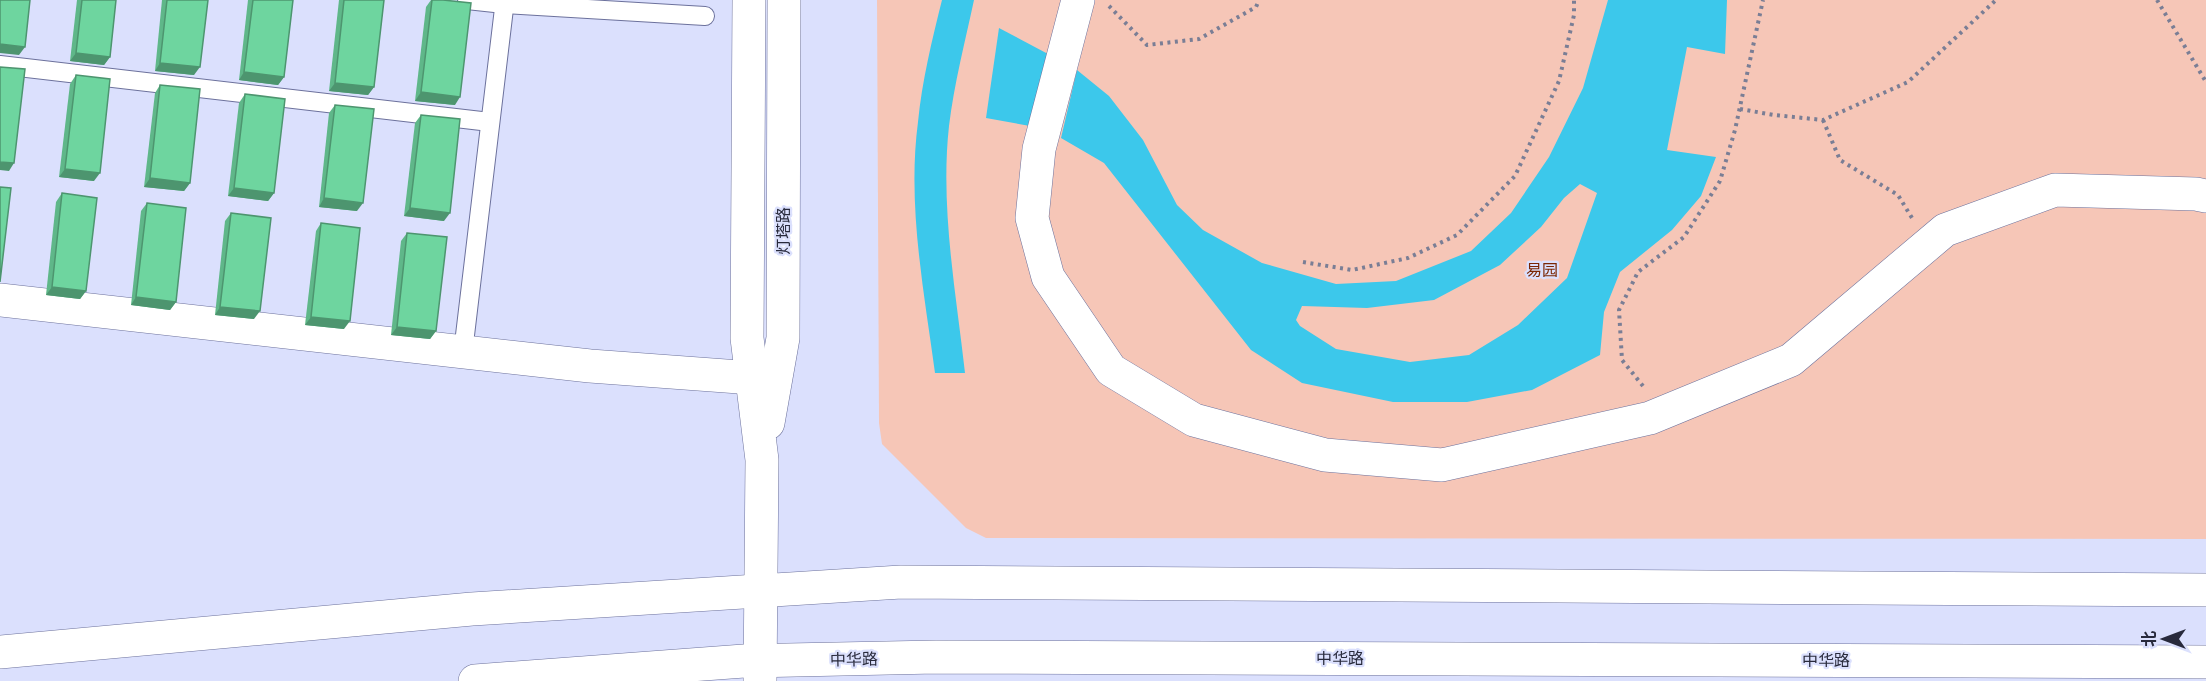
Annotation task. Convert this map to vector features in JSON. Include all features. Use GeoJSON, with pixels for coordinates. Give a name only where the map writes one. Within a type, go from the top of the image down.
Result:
{"type":"FeatureCollection","features":[{"type":"Feature","properties":{"kind":"main road","name":"灯塔路"},"geometry":{"type":"LineString","coordinates":[[749,0],[747,338],[762,460],[760,671]]}},
{"type":"Feature","properties":{"kind":"main road","name":"灯塔路"},"geometry":{"type":"LineString","coordinates":[[762,460],[783,338],[784,0]]}},
{"type":"Feature","properties":{"kind":"main road"},"geometry":{"type":"LineString","coordinates":[[1091,1],[1039,149],[1032,218],[1048,277],[1111,370],[1194,420],[1325,455],[1442,465],[1650,418],[1791,360],[1945,230],[2055,190],[2206,196]]}},
{"type":"Feature","properties":{"kind":"main road"},"geometry":{"type":"LineString","coordinates":[[0,300],[590,366],[753,378]]}},
{"type":"Feature","properties":{"kind":"main road"},"geometry":{"type":"LineString","coordinates":[[0,652],[472,609],[901,582],[2206,590]]}},
{"type":"Feature","properties":{"kind":"main road","name":"中华路"},"geometry":{"type":"LineString","coordinates":[[476,681],[760,671],[960,657],[2206,662]]}},
{"type":"Feature","properties":{"kind":"lane"},"geometry":{"type":"LineString","coordinates":[[467,0],[705,16]]}},
{"type":"Feature","properties":{"kind":"lane"},"geometry":{"type":"LineString","coordinates":[[462,352],[505,2]]}},
{"type":"Feature","properties":{"kind":"lane"},"geometry":{"type":"LineString","coordinates":[[0,65],[490,122]]}},
{"type":"Feature","properties":{"kind":"path"},"geometry":{"type":"LineString","coordinates":[[1091,1],[1147,45],[1199,39],[1256,7],[1259,0]]}},
{"type":"Feature","properties":{"kind":"path"},"geometry":{"type":"LineString","coordinates":[[1303,262],[1352,270],[1408,258],[1457,235],[1515,176],[1559,81],[1574,15],[1574,0]]}},
{"type":"Feature","properties":{"kind":"path"},"geometry":{"type":"LineString","coordinates":[[1664,412],[1622,360],[1619,310],[1638,272],[1684,237],[1720,181],[1740,109],[1763,0]]}},
{"type":"Feature","properties":{"kind":"path"},"geometry":{"type":"LineString","coordinates":[[1740,109],[1774,116],[1823,120],[1908,82],[1996,0]]}},
{"type":"Feature","properties":{"kind":"path"},"geometry":{"type":"LineString","coordinates":[[2157,0],[2206,82]]}},
{"type":"Feature","properties":{"kind":"path"},"geometry":{"type":"LineString","coordinates":[[1823,120],[1840,160],[1898,195],[1927,245]]}},
{"type":"Feature","properties":{"kind":"green space","name":"易园"},"geometry":{"type":"Polygon","coordinates":[[[877,0],[2206,0],[2206,539],[986,538],[966,528],[882,444],[879,423],[877,0]]]}},
{"type":"Feature","properties":{"kind":"water"},"geometry":{"type":"Polygon","coordinates":[[[942,0],[974,0],[949,126],[946,188],[950,250],[965,373],[935,373],[918,248],[914,185],[920,107],[942,0]]]}},
{"type":"Feature","properties":{"kind":"water"},"geometry":{"type":"Polygon","coordinates":[[[1608,0],[1727,0],[1725,54],[1687,47],[1667,150],[1716,157],[1701,196],[1672,230],[1620,272],[1604,312],[1600,355],[1532,390],[1467,402],[1393,402],[1302,383],[1251,350],[1104,163],[1061,138],[1077,70],[1109,96],[1143,140],[1177,205],[1203,230],[1262,263],[1336,284],[1396,281],[1471,251],[1511,213],[1549,157],[1583,88],[1608,0]],[[1580,184],[1564,198],[1541,227],[1500,265],[1434,300],[1367,308],[1302,306],[1296,320],[1300,326],[1336,349],[1410,362],[1469,355],[1518,325],[1567,278],[1597,193],[1580,184]]]}},
{"type":"Feature","properties":{"kind":"water"},"geometry":{"type":"Polygon","coordinates":[[[999,28],[1048,54],[1030,126],[986,118],[999,28]]]}},
{"type":"Feature","properties":{"kind":"building"},"geometry":{"type":"Polygon","coordinates":[[[0,0],[30,0],[25,47],[0,44],[0,0]]]}},
{"type":"Feature","properties":{"kind":"building"},"geometry":{"type":"Polygon","coordinates":[[[82,0],[116,0],[110,57],[76,53],[82,0]]]}},
{"type":"Feature","properties":{"kind":"building"},"geometry":{"type":"Polygon","coordinates":[[[167,0],[208,0],[200,67],[160,63],[167,0]]]}},
{"type":"Feature","properties":{"kind":"building"},"geometry":{"type":"Polygon","coordinates":[[[253,0],[293,0],[284,77],[244,72],[253,0]]]}},
{"type":"Feature","properties":{"kind":"building"},"geometry":{"type":"Polygon","coordinates":[[[344,0],[384,0],[374,87],[335,83],[344,0]]]}},
{"type":"Feature","properties":{"kind":"building"},"geometry":{"type":"Polygon","coordinates":[[[432,0],[471,3],[460,97],[421,92],[432,0]]]}},
{"type":"Feature","properties":{"kind":"building"},"geometry":{"type":"Polygon","coordinates":[[[0,67],[25,69],[14,163],[0,162],[0,67]]]}},
{"type":"Feature","properties":{"kind":"building"},"geometry":{"type":"Polygon","coordinates":[[[76,75],[110,79],[100,173],[65,169],[76,75]]]}},
{"type":"Feature","properties":{"kind":"building"},"geometry":{"type":"Polygon","coordinates":[[[160,85],[200,89],[190,183],[150,178],[160,85]]]}},
{"type":"Feature","properties":{"kind":"building"},"geometry":{"type":"Polygon","coordinates":[[[245,94],[285,99],[274,193],[234,188],[245,94]]]}},
{"type":"Feature","properties":{"kind":"building"},"geometry":{"type":"Polygon","coordinates":[[[335,105],[374,109],[363,203],[324,198],[335,105]]]}},
{"type":"Feature","properties":{"kind":"building"},"geometry":{"type":"Polygon","coordinates":[[[421,115],[460,119],[450,213],[410,208],[421,115]]]}},
{"type":"Feature","properties":{"kind":"building"},"geometry":{"type":"Polygon","coordinates":[[[0,187],[11,188],[0,282],[0,187]]]}},
{"type":"Feature","properties":{"kind":"building"},"geometry":{"type":"Polygon","coordinates":[[[62,193],[97,198],[86,291],[52,287],[62,193]]]}},
{"type":"Feature","properties":{"kind":"building"},"geometry":{"type":"Polygon","coordinates":[[[147,203],[186,208],[176,302],[136,297],[147,203]]]}},
{"type":"Feature","properties":{"kind":"building"},"geometry":{"type":"Polygon","coordinates":[[[231,213],[271,218],[260,311],[220,307],[231,213]]]}},
{"type":"Feature","properties":{"kind":"building"},"geometry":{"type":"Polygon","coordinates":[[[321,223],[360,228],[350,321],[311,317],[321,223]]]}},
{"type":"Feature","properties":{"kind":"building"},"geometry":{"type":"Polygon","coordinates":[[[407,233],[447,237],[436,331],[397,327],[407,233]]]}}]}
